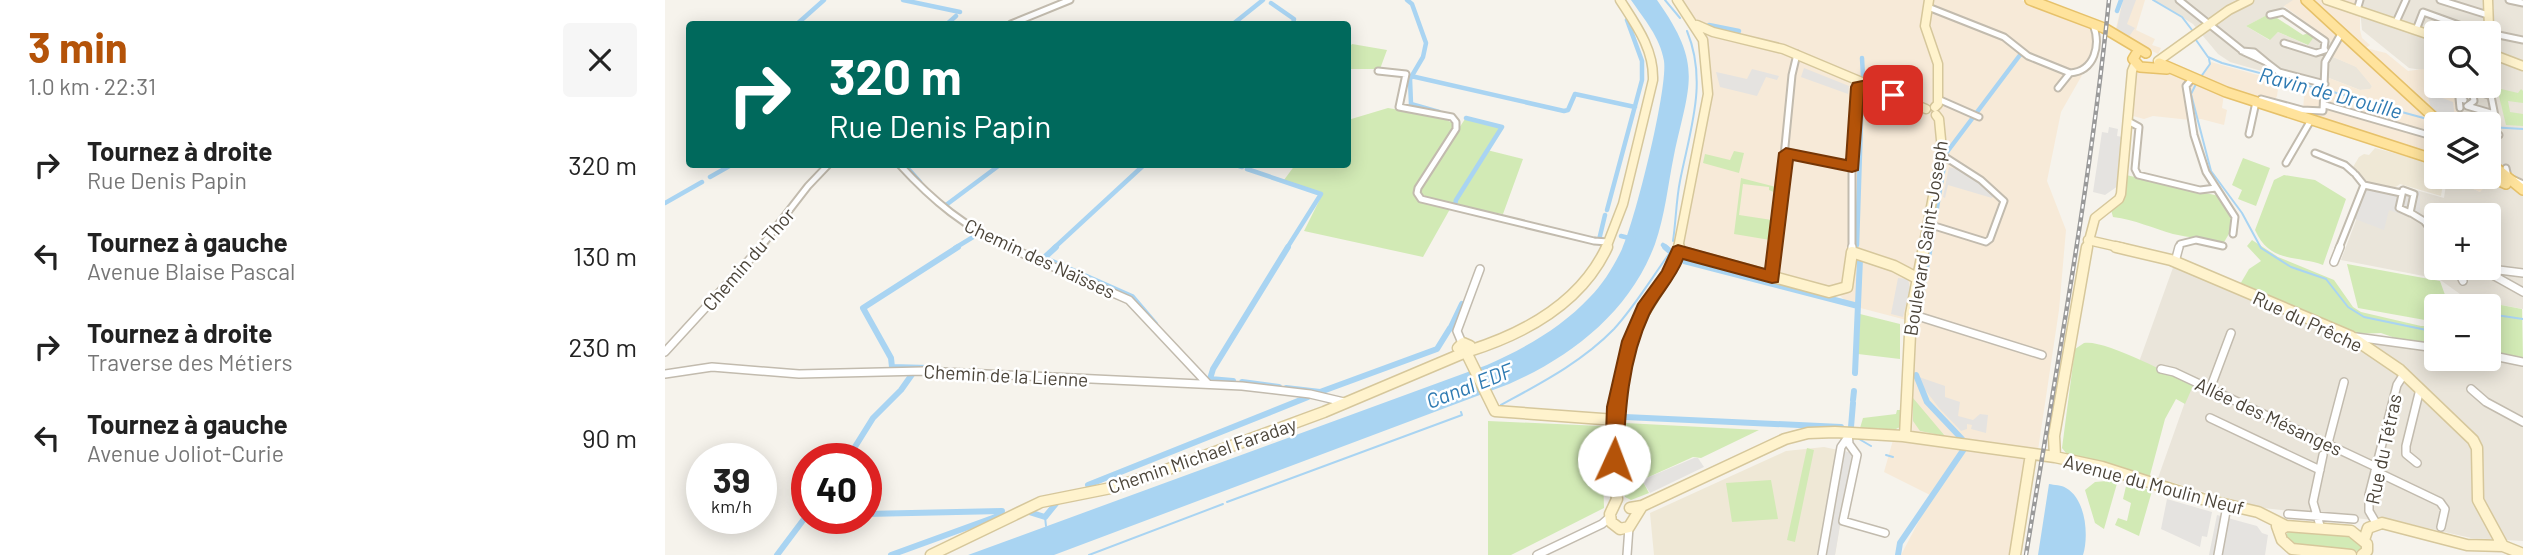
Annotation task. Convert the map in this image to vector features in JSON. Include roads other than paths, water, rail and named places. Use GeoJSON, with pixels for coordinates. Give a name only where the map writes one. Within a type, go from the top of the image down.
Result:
{"type":"FeatureCollection","features":[{"type":"Feature","properties":{"kind":"main road"},"geometry":{"type":"LineString","coordinates":[[2038,1],[2130,42],[2172,71],[2226,92]]}},
{"type":"Feature","properties":{"kind":"main road"},"geometry":{"type":"LineString","coordinates":[[2309,4],[2428,112]]}},
{"type":"Feature","properties":{"kind":"main road"},"geometry":{"type":"LineString","coordinates":[[2130,42],[2134,63],[2144,69],[2155,60]]}},
{"type":"Feature","properties":{"kind":"main road"},"geometry":{"type":"LineString","coordinates":[[2134,63],[2155,60],[2211,87],[2424,156]]}},
{"type":"Feature","properties":{"kind":"main road"},"geometry":{"type":"LineString","coordinates":[[2502,169],[2512,183],[2523,188]]}},
{"type":"Feature","properties":{"kind":"main road"},"geometry":{"type":"LineString","coordinates":[[2501,180],[2523,188]]}},
{"type":"Feature","properties":{"kind":"street"},"geometry":{"type":"LineString","coordinates":[[1018,21],[1070,0]]}},
{"type":"Feature","properties":{"kind":"street","name":"Chemin Michael Faraday"},"geometry":{"type":"LineString","coordinates":[[931,555],[1046,500],[1126,484],[1346,403],[1435,366],[1465,350],[1501,339],[1547,318],[1571,300],[1590,279],[1626,199],[1654,75],[1651,58],[1620,0]]}},
{"type":"Feature","properties":{"kind":"street"},"geometry":{"type":"LineString","coordinates":[[1627,555],[1613,478],[1618,393],[1635,327],[1644,309],[1669,274],[1678,251],[1709,94],[1703,31],[1677,0]]}},
{"type":"Feature","properties":{"kind":"street"},"geometry":{"type":"LineString","coordinates":[[2179,0],[2252,60],[2266,62],[2279,72],[2325,88]]}},
{"type":"Feature","properties":{"kind":"street"},"geometry":{"type":"LineString","coordinates":[[2155,60],[2172,52],[2222,14],[2251,0]]}},
{"type":"Feature","properties":{"kind":"street"},"geometry":{"type":"LineString","coordinates":[[2330,0],[2416,29]]}},
{"type":"Feature","properties":{"kind":"street"},"geometry":{"type":"LineString","coordinates":[[2358,10],[2360,0]]}},
{"type":"Feature","properties":{"kind":"street"},"geometry":{"type":"LineString","coordinates":[[2396,22],[2406,0]]}},
{"type":"Feature","properties":{"kind":"street"},"geometry":{"type":"LineString","coordinates":[[2440,0],[2488,12]]}},
{"type":"Feature","properties":{"kind":"street"},"geometry":{"type":"LineString","coordinates":[[2453,0],[2488,12]]}},
{"type":"Feature","properties":{"kind":"street"},"geometry":{"type":"LineString","coordinates":[[2488,0],[2488,21]]}},
{"type":"Feature","properties":{"kind":"street"},"geometry":{"type":"LineString","coordinates":[[2509,0],[2523,3]]}},
{"type":"Feature","properties":{"kind":"street"},"geometry":{"type":"LineString","coordinates":[[1929,3],[2005,38],[2030,57],[2070,73],[2083,71],[2093,60],[2100,30]]}},
{"type":"Feature","properties":{"kind":"street","name":"Boulevard Saint-Joseph"},"geometry":{"type":"LineString","coordinates":[[1907,427],[1911,314],[1942,155],[1937,107],[1938,62],[1925,26],[1929,3]]}},
{"type":"Feature","properties":{"kind":"street"},"geometry":{"type":"LineString","coordinates":[[2358,10],[2424,32]]}},
{"type":"Feature","properties":{"kind":"street"},"geometry":{"type":"LineString","coordinates":[[2211,87],[2302,110],[2321,112],[2325,105],[2325,41],[2283,12],[2270,15]]}},
{"type":"Feature","properties":{"kind":"street"},"geometry":{"type":"LineString","coordinates":[[2416,29],[2423,12],[2448,21]]}},
{"type":"Feature","properties":{"kind":"street"},"geometry":{"type":"LineString","coordinates":[[1703,31],[1771,45],[1797,54],[1926,109],[1937,107],[1976,116]]}},
{"type":"Feature","properties":{"kind":"street"},"geometry":{"type":"LineString","coordinates":[[2284,43],[2321,53],[2327,51],[2341,34]]}},
{"type":"Feature","properties":{"kind":"street"},"geometry":{"type":"LineString","coordinates":[[2501,37],[2523,40]]}},
{"type":"Feature","properties":{"kind":"street"},"geometry":{"type":"LineString","coordinates":[[1772,277],[1797,54]]}},
{"type":"Feature","properties":{"kind":"street"},"geometry":{"type":"LineString","coordinates":[[2501,59],[2523,66]]}},
{"type":"Feature","properties":{"kind":"street"},"geometry":{"type":"LineString","coordinates":[[2055,457],[2054,436],[2088,240],[2095,218],[2120,196],[2134,63]]}},
{"type":"Feature","properties":{"kind":"street"},"geometry":{"type":"LineString","coordinates":[[1378,71],[1406,74],[1399,107],[1452,117],[1457,123],[1418,188],[1417,193],[1421,199],[1607,245]]}},
{"type":"Feature","properties":{"kind":"street"},"geometry":{"type":"LineString","coordinates":[[2058,88],[2070,73]]}},
{"type":"Feature","properties":{"kind":"street"},"geometry":{"type":"LineString","coordinates":[[2191,80],[2186,89],[2203,164],[2235,217],[2233,234]]}},
{"type":"Feature","properties":{"kind":"street"},"geometry":{"type":"LineString","coordinates":[[1678,251],[1829,292],[1844,289],[1848,284],[1851,252],[1852,167],[1860,83]]}},
{"type":"Feature","properties":{"kind":"street"},"geometry":{"type":"LineString","coordinates":[[2460,108],[2459,98],[2466,102],[2474,101],[2474,98]]}},
{"type":"Feature","properties":{"kind":"street"},"geometry":{"type":"LineString","coordinates":[[2462,98],[2472,109],[2485,112]]}},
{"type":"Feature","properties":{"kind":"street"},"geometry":{"type":"LineString","coordinates":[[2249,134],[2256,102]]}},
{"type":"Feature","properties":{"kind":"street"},"geometry":{"type":"LineString","coordinates":[[2325,105],[2424,134]]}},
{"type":"Feature","properties":{"kind":"street"},"geometry":{"type":"LineString","coordinates":[[2286,163],[2311,120]]}},
{"type":"Feature","properties":{"kind":"street"},"geometry":{"type":"LineString","coordinates":[[2128,121],[2139,127],[2135,169],[2138,175],[2200,190],[2216,188]]}},
{"type":"Feature","properties":{"kind":"street"},"geometry":{"type":"LineString","coordinates":[[1786,153],[1852,167]]}},
{"type":"Feature","properties":{"kind":"street"},"geometry":{"type":"LineString","coordinates":[[2315,153],[2347,166],[2364,185],[2401,194]]}},
{"type":"Feature","properties":{"kind":"street"},"geometry":{"type":"LineString","coordinates":[[1928,224],[1986,242],[1990,239],[2004,201],[1972,174],[1942,155]]}},
{"type":"Feature","properties":{"kind":"street","name":"Chemin du Thor"},"geometry":{"type":"LineString","coordinates":[[665,352],[741,271],[825,168]]}},
{"type":"Feature","properties":{"kind":"street","name":"Chemin des Naïsses"},"geometry":{"type":"LineString","coordinates":[[903,168],[948,213],[973,229],[1129,300],[1208,384]]}},
{"type":"Feature","properties":{"kind":"street"},"geometry":{"type":"LineString","coordinates":[[2502,169],[2523,188]]}},
{"type":"Feature","properties":{"kind":"street"},"geometry":{"type":"LineString","coordinates":[[2334,262],[2364,185]]}},
{"type":"Feature","properties":{"kind":"street"},"geometry":{"type":"LineString","coordinates":[[2411,213],[2414,194],[2404,189],[2400,209],[2419,217],[2424,223]]}},
{"type":"Feature","properties":{"kind":"street","name":"Rue du Prêche"},"geometry":{"type":"LineString","coordinates":[[2088,240],[2174,259],[2350,336],[2404,374],[2475,443],[2478,500],[2503,546]]}},
{"type":"Feature","properties":{"kind":"street"},"geometry":{"type":"LineString","coordinates":[[2174,259],[2181,243],[2187,240],[2210,241],[2223,246]]}},
{"type":"Feature","properties":{"kind":"street"},"geometry":{"type":"LineString","coordinates":[[1851,252],[1918,274]]}},
{"type":"Feature","properties":{"kind":"street"},"geometry":{"type":"LineString","coordinates":[[1480,269],[1458,327],[1465,350],[1490,406],[1497,412],[1516,415],[1616,420]]}},
{"type":"Feature","properties":{"kind":"street"},"geometry":{"type":"LineString","coordinates":[[2501,270],[2523,273]]}},
{"type":"Feature","properties":{"kind":"street"},"geometry":{"type":"LineString","coordinates":[[2501,279],[2523,292]]}},
{"type":"Feature","properties":{"kind":"street"},"geometry":{"type":"LineString","coordinates":[[1911,314],[2042,355]]}},
{"type":"Feature","properties":{"kind":"street"},"geometry":{"type":"LineString","coordinates":[[2210,389],[2231,333]]}},
{"type":"Feature","properties":{"kind":"street"},"geometry":{"type":"LineString","coordinates":[[2350,336],[2424,346]]}},
{"type":"Feature","properties":{"kind":"street"},"geometry":{"type":"LineString","coordinates":[[2501,357],[2523,362]]}},
{"type":"Feature","properties":{"kind":"street","name":"Chemin de la Lienne"},"geometry":{"type":"LineString","coordinates":[[665,374],[718,367],[806,374],[917,370],[1208,384],[1286,391],[1346,403]]}},
{"type":"Feature","properties":{"kind":"street","name":"Allée des Mésanges"},"geometry":{"type":"LineString","coordinates":[[2161,369],[2173,372],[2328,443],[2442,504],[2445,509],[2441,527]]}},
{"type":"Feature","properties":{"kind":"street","name":"Rue du Tétras"},"geometry":{"type":"LineString","coordinates":[[2368,542],[2368,504],[2375,469],[2397,385],[2404,374]]}},
{"type":"Feature","properties":{"kind":"street"},"geometry":{"type":"LineString","coordinates":[[2328,443],[2344,382]]}},
{"type":"Feature","properties":{"kind":"street"},"geometry":{"type":"LineString","coordinates":[[2417,463],[2406,454],[2406,446],[2420,388]]}},
{"type":"Feature","properties":{"kind":"street"},"geometry":{"type":"LineString","coordinates":[[2471,388],[2486,402],[2523,422]]}},
{"type":"Feature","properties":{"kind":"street"},"geometry":{"type":"LineString","coordinates":[[2210,418],[2320,470]]}},
{"type":"Feature","properties":{"kind":"street","name":"Avenue du Moulin Neuf"},"geometry":{"type":"LineString","coordinates":[[1619,516],[1792,436],[1813,432],[1848,435],[1907,427],[1929,439],[2055,457],[2098,466],[2227,506],[2258,512],[2280,526],[2353,532],[2368,542]]}},
{"type":"Feature","properties":{"kind":"street"},"geometry":{"type":"LineString","coordinates":[[1848,435],[1857,455],[1843,521],[1885,533]]}},
{"type":"Feature","properties":{"kind":"street"},"geometry":{"type":"LineString","coordinates":[[1822,555],[1841,447],[1848,435]]}},
{"type":"Feature","properties":{"kind":"street"},"geometry":{"type":"LineString","coordinates":[[2015,555],[2031,454]]}},
{"type":"Feature","properties":{"kind":"street"},"geometry":{"type":"LineString","coordinates":[[2321,529],[2313,502],[2323,455]]}},
{"type":"Feature","properties":{"kind":"street"},"geometry":{"type":"LineString","coordinates":[[2218,555],[2227,506]]}},
{"type":"Feature","properties":{"kind":"street"},"geometry":{"type":"LineString","coordinates":[[2288,514],[2354,519]]}},
{"type":"Feature","properties":{"kind":"street"},"geometry":{"type":"LineString","coordinates":[[1537,555],[1619,516]]}},
{"type":"Feature","properties":{"kind":"street"},"geometry":{"type":"LineString","coordinates":[[2280,526],[2289,551],[2351,555]]}},
{"type":"Feature","properties":{"kind":"street"},"geometry":{"type":"LineString","coordinates":[[2368,542],[2503,546],[2523,554]]}},
{"type":"Feature","properties":{"kind":"water","name":"Canal EDF"},"geometry":{"type":"Polygon","coordinates":[[[1631,0],[1657,0],[1672,22],[1687,58],[1688,91],[1655,244],[1631,290],[1597,329],[1555,360],[1509,384],[1054,555],[968,555],[1487,365],[1555,328],[1579,308],[1612,268],[1628,234],[1661,98],[1664,76],[1662,52],[1655,36],[1631,0]]]}},
{"type":"Feature","properties":{"kind":"water"},"geometry":{"type":"Polygon","coordinates":[[[2049,484],[2064,487],[2078,500],[2086,528],[2083,555],[2038,555],[2049,484]]]}},
{"type":"Feature","properties":{"kind":"waterway"},"geometry":{"type":"LineString","coordinates":[[800,21],[824,0]]}},
{"type":"Feature","properties":{"kind":"waterway"},"geometry":{"type":"LineString","coordinates":[[903,0],[960,12]]}},
{"type":"Feature","properties":{"kind":"waterway"},"geometry":{"type":"LineString","coordinates":[[1237,21],[1263,0]]}},
{"type":"Feature","properties":{"kind":"waterway"},"geometry":{"type":"LineString","coordinates":[[1407,0],[1412,4],[1426,43],[1423,57],[1412,76]]}},
{"type":"Feature","properties":{"kind":"waterway"},"geometry":{"type":"LineString","coordinates":[[1665,0],[1680,18]]}},
{"type":"Feature","properties":{"kind":"waterway"},"geometry":{"type":"LineString","coordinates":[[2117,11],[2121,0]]}},
{"type":"Feature","properties":{"kind":"waterway","name":"Ravin de Drouille"},"geometry":{"type":"LineString","coordinates":[[2153,0],[2182,17],[2192,30]]}},
{"type":"Feature","properties":{"kind":"waterway"},"geometry":{"type":"LineString","coordinates":[[1271,3],[1294,21]]}},
{"type":"Feature","properties":{"kind":"waterway"},"geometry":{"type":"LineString","coordinates":[[950,21],[956,16]]}},
{"type":"Feature","properties":{"kind":"waterway"},"geometry":{"type":"LineString","coordinates":[[1627,20],[1642,61],[1642,80],[1635,107]]}},
{"type":"Feature","properties":{"kind":"waterway"},"geometry":{"type":"LineString","coordinates":[[1709,25],[1739,31]]}},
{"type":"Feature","properties":{"kind":"waterway"},"geometry":{"type":"LineString","coordinates":[[1673,241],[1679,188],[1697,87],[1693,50],[1687,31]]}},
{"type":"Feature","properties":{"kind":"waterway","name":"Ravin de Drouille"},"geometry":{"type":"LineString","coordinates":[[2196,40],[2208,57],[2222,63],[2320,89]]}},
{"type":"Feature","properties":{"kind":"waterway"},"geometry":{"type":"LineString","coordinates":[[1947,152],[2020,55]]}},
{"type":"Feature","properties":{"kind":"waterway"},"geometry":{"type":"LineString","coordinates":[[1862,58],[1863,76]]}},
{"type":"Feature","properties":{"kind":"waterway"},"geometry":{"type":"LineString","coordinates":[[2200,78],[2210,64],[2209,59]]}},
{"type":"Feature","properties":{"kind":"waterway"},"geometry":{"type":"LineString","coordinates":[[1412,76],[1564,111],[1568,110],[1575,94],[1635,107]]}},
{"type":"Feature","properties":{"kind":"waterway"},"geometry":{"type":"LineString","coordinates":[[1412,76],[1411,104],[1439,112]]}},
{"type":"Feature","properties":{"kind":"waterway"},"geometry":{"type":"LineString","coordinates":[[2196,84],[2191,94],[2211,171],[2242,213],[2261,248],[2291,267],[2326,279],[2348,307],[2364,317],[2424,330]]}},
{"type":"Feature","properties":{"kind":"waterway","name":"Ravin de Drouille"},"geometry":{"type":"LineString","coordinates":[[2326,90],[2351,97],[2372,107],[2387,108],[2424,118]]}},
{"type":"Feature","properties":{"kind":"waterway"},"geometry":{"type":"LineString","coordinates":[[1857,245],[1862,92]]}},
{"type":"Feature","properties":{"kind":"waterway"},"geometry":{"type":"LineString","coordinates":[[1607,210],[1635,107]]}},
{"type":"Feature","properties":{"kind":"waterway"},"geometry":{"type":"LineString","coordinates":[[1459,207],[1455,205],[1456,200],[1502,127],[1466,118]]}},
{"type":"Feature","properties":{"kind":"waterway","name":"Ravin de Drouille"},"geometry":{"type":"LineString","coordinates":[[2501,128],[2523,129]]}},
{"type":"Feature","properties":{"kind":"waterway"},"geometry":{"type":"LineString","coordinates":[[1935,219],[1944,166]]}},
{"type":"Feature","properties":{"kind":"waterway"},"geometry":{"type":"LineString","coordinates":[[710,177],[726,168]]}},
{"type":"Feature","properties":{"kind":"waterway"},"geometry":{"type":"LineString","coordinates":[[908,168],[920,182]]}},
{"type":"Feature","properties":{"kind":"waterway"},"geometry":{"type":"LineString","coordinates":[[950,211],[946,205],[996,168]]}},
{"type":"Feature","properties":{"kind":"waterway"},"geometry":{"type":"LineString","coordinates":[[1054,248],[1141,168]]}},
{"type":"Feature","properties":{"kind":"waterway"},"geometry":{"type":"LineString","coordinates":[[1247,169],[1321,194],[1287,248]]}},
{"type":"Feature","properties":{"kind":"waterway"},"geometry":{"type":"LineString","coordinates":[[665,203],[702,182]]}},
{"type":"Feature","properties":{"kind":"waterway"},"geometry":{"type":"LineString","coordinates":[[1595,239],[1599,240],[1605,215]]}},
{"type":"Feature","properties":{"kind":"waterway"},"geometry":{"type":"LineString","coordinates":[[1930,248],[1933,231]]}},
{"type":"Feature","properties":{"kind":"waterway"},"geometry":{"type":"LineString","coordinates":[[955,248],[978,234]]}},
{"type":"Feature","properties":{"kind":"waterway"},"geometry":{"type":"LineString","coordinates":[[1621,236],[1633,239]]}},
{"type":"Feature","properties":{"kind":"waterway"},"geometry":{"type":"LineString","coordinates":[[1663,245],[1667,248]]}},
{"type":"Feature","properties":{"kind":"waterway"},"geometry":{"type":"LineString","coordinates":[[928,368],[892,367],[891,358],[863,308],[958,247]]}},
{"type":"Feature","properties":{"kind":"waterway"},"geometry":{"type":"LineString","coordinates":[[1044,258],[1056,247]]}},
{"type":"Feature","properties":{"kind":"waterway"},"geometry":{"type":"LineString","coordinates":[[1233,381],[1210,379],[1213,369],[1288,247]]}},
{"type":"Feature","properties":{"kind":"waterway"},"geometry":{"type":"LineString","coordinates":[[1665,247],[1672,253]]}},
{"type":"Feature","properties":{"kind":"waterway"},"geometry":{"type":"LineString","coordinates":[[1918,310],[1930,247]]}},
{"type":"Feature","properties":{"kind":"waterway"},"geometry":{"type":"LineString","coordinates":[[1501,405],[1561,371],[1602,341],[1629,311],[1669,254]]}},
{"type":"Feature","properties":{"kind":"waterway"},"geometry":{"type":"LineString","coordinates":[[1858,306],[1860,259]]}},
{"type":"Feature","properties":{"kind":"waterway"},"geometry":{"type":"LineString","coordinates":[[1048,260],[1064,267]]}},
{"type":"Feature","properties":{"kind":"waterway"},"geometry":{"type":"LineString","coordinates":[[1684,261],[1858,306]]}},
{"type":"Feature","properties":{"kind":"waterway"},"geometry":{"type":"LineString","coordinates":[[1071,270],[1132,297],[1155,324]]}},
{"type":"Feature","properties":{"kind":"waterway"},"geometry":{"type":"LineString","coordinates":[[1450,329],[1462,304]]}},
{"type":"Feature","properties":{"kind":"waterway"},"geometry":{"type":"LineString","coordinates":[[1855,373],[1858,306]]}},
{"type":"Feature","properties":{"kind":"waterway"},"geometry":{"type":"LineString","coordinates":[[2501,316],[2523,319]]}},
{"type":"Feature","properties":{"kind":"waterway"},"geometry":{"type":"LineString","coordinates":[[1286,388],[1320,392],[1437,349],[1450,328]]}},
{"type":"Feature","properties":{"kind":"waterway"},"geometry":{"type":"LineString","coordinates":[[857,443],[873,418],[901,390],[913,373]]}},
{"type":"Feature","properties":{"kind":"waterway"},"geometry":{"type":"LineString","coordinates":[[1916,375],[1927,402],[1962,439]]}},
{"type":"Feature","properties":{"kind":"waterway"},"geometry":{"type":"LineString","coordinates":[[1242,382],[1279,387]]}},
{"type":"Feature","properties":{"kind":"waterway"},"geometry":{"type":"LineString","coordinates":[[1853,400],[1854,391]]}},
{"type":"Feature","properties":{"kind":"waterway"},"geometry":{"type":"LineString","coordinates":[[1088,485],[1308,397]]}},
{"type":"Feature","properties":{"kind":"waterway"},"geometry":{"type":"LineString","coordinates":[[1851,427],[1853,403]]}},
{"type":"Feature","properties":{"kind":"waterway"},"geometry":{"type":"LineString","coordinates":[[1227,502],[1462,415],[1461,412]]}},
{"type":"Feature","properties":{"kind":"waterway"},"geometry":{"type":"LineString","coordinates":[[1625,417],[1841,427]]}},
{"type":"Feature","properties":{"kind":"waterway"},"geometry":{"type":"LineString","coordinates":[[1859,439],[1871,446]]}},
{"type":"Feature","properties":{"kind":"waterway"},"geometry":{"type":"LineString","coordinates":[[1898,555],[1900,543],[1964,449]]}},
{"type":"Feature","properties":{"kind":"waterway"},"geometry":{"type":"LineString","coordinates":[[1886,455],[1893,457]]}},
{"type":"Feature","properties":{"kind":"waterway"},"geometry":{"type":"LineString","coordinates":[[1029,512],[1045,517],[1058,501]]}},
{"type":"Feature","properties":{"kind":"waterway"},"geometry":{"type":"LineString","coordinates":[[1089,555],[1223,504]]}},
{"type":"Feature","properties":{"kind":"waterway"},"geometry":{"type":"LineString","coordinates":[[882,514],[1002,511],[1001,515],[891,555]]}},
{"type":"Feature","properties":{"kind":"waterway"},"geometry":{"type":"LineString","coordinates":[[1045,517],[1046,526]]}},
{"type":"Feature","properties":{"kind":"waterway"},"geometry":{"type":"LineString","coordinates":[[777,555],[793,534]]}},
{"type":"Feature","properties":{"kind":"railway"},"geometry":{"type":"LineString","coordinates":[[2026,555],[2082,209],[2109,0]]}}]}
